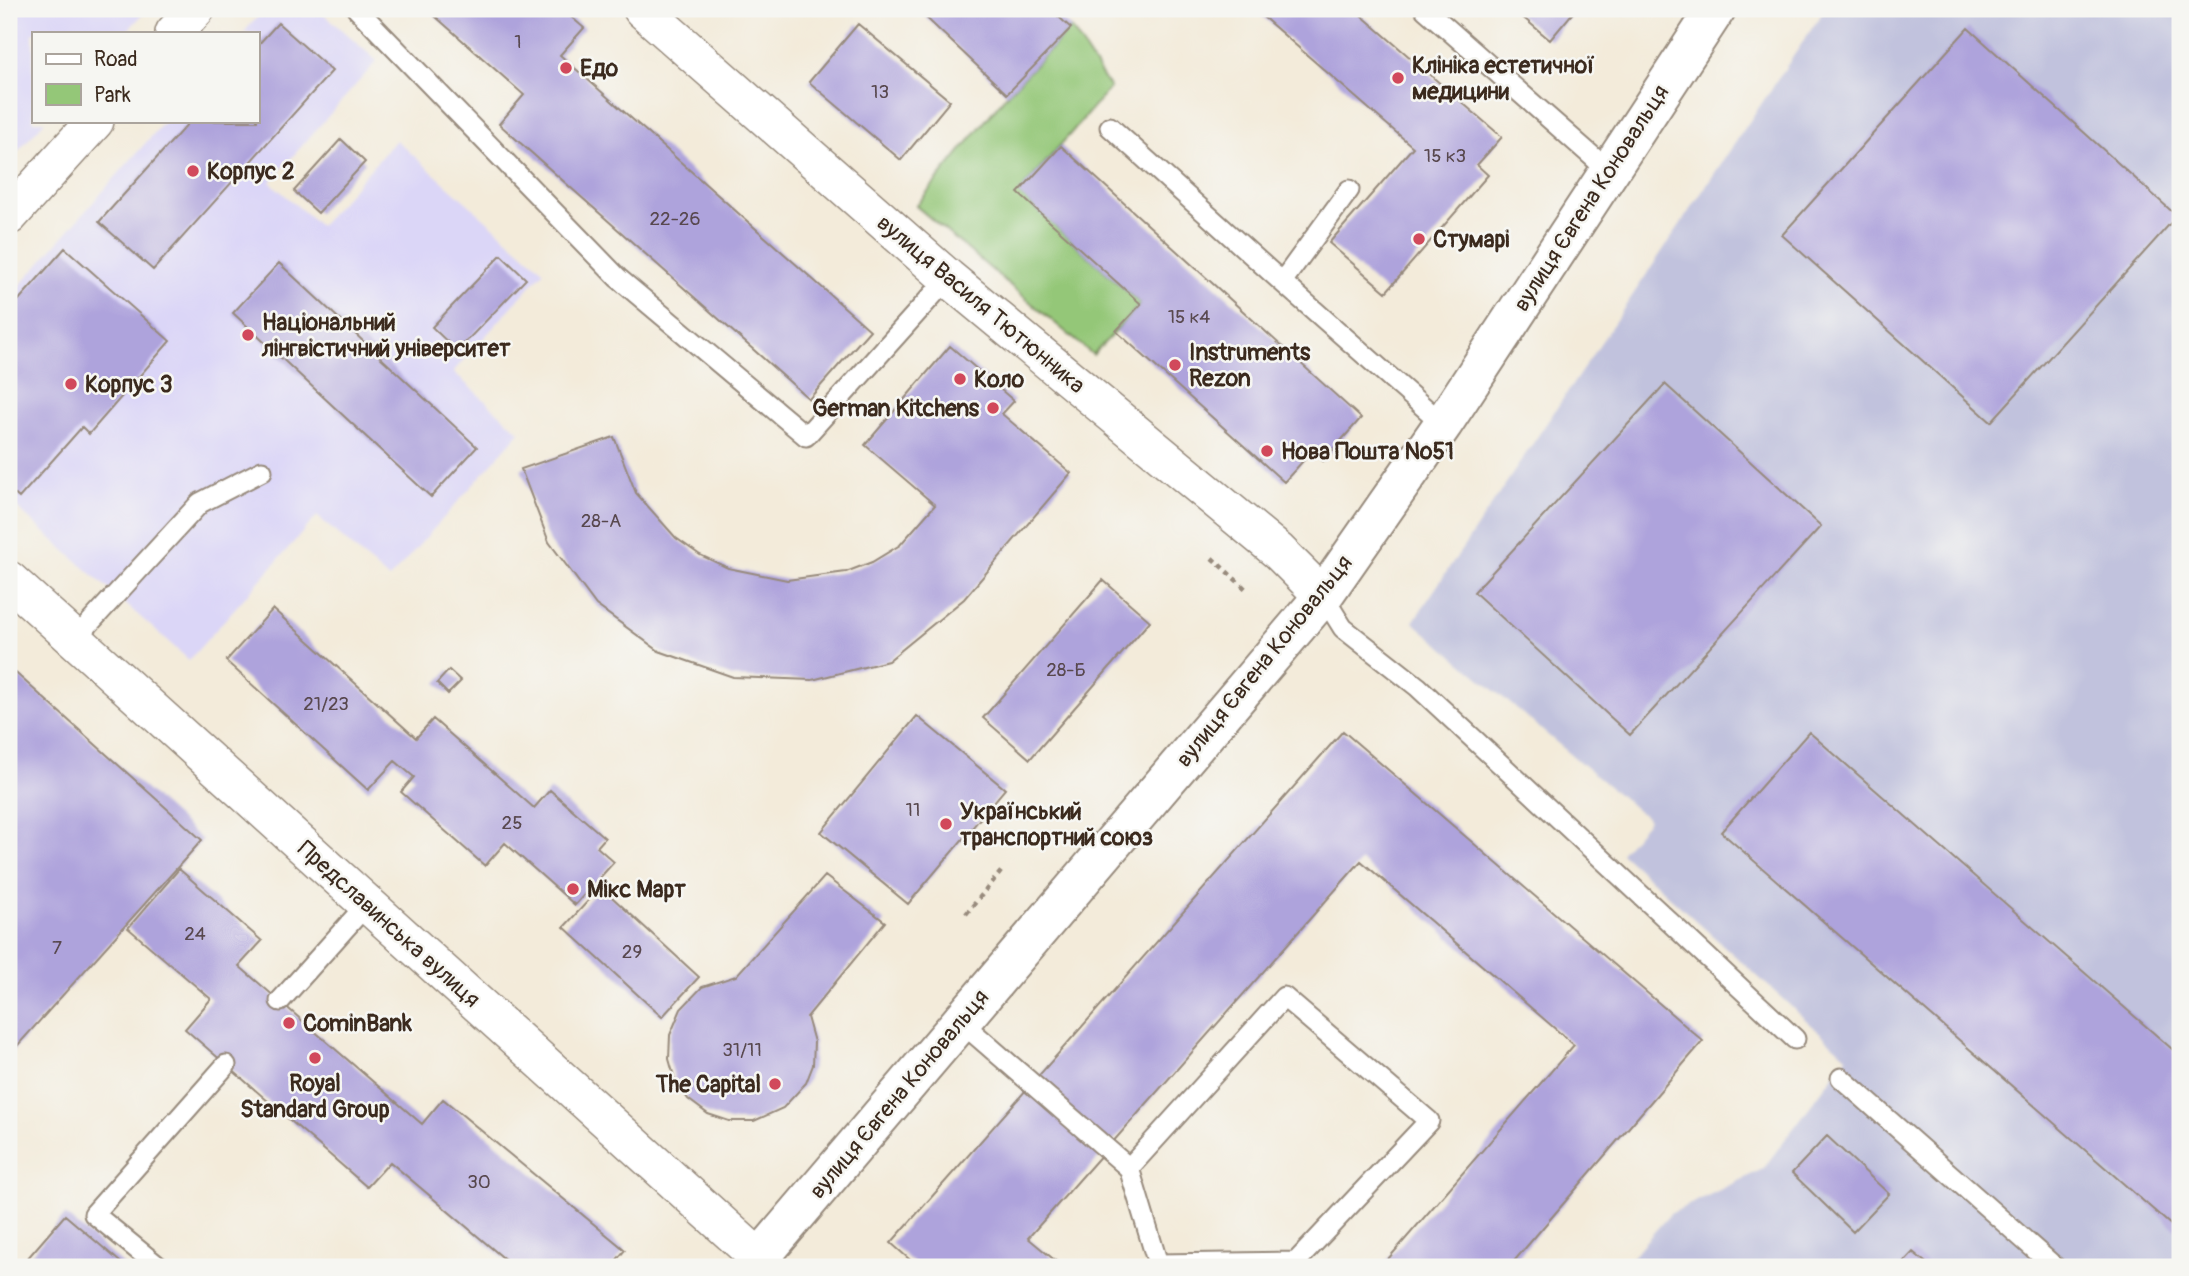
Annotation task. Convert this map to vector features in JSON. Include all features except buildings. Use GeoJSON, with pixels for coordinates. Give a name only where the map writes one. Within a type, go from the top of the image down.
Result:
{"type":"FeatureCollection","features":[{"type":"Feature","properties":{"kind":"main road","name":"вулиця Євгена Коновальця"},"geometry":{"type":"LineString","coordinates":[[760,1264],[961,1022],[1323,596],[1443,424],[1716,9]]}},
{"type":"Feature","properties":{"kind":"street"},"geometry":{"type":"LineString","coordinates":[[175,32],[196,9]]}},
{"type":"Feature","properties":{"kind":"street","name":"вулиця Василя Тютюнника"},"geometry":{"type":"LineString","coordinates":[[642,9],[948,278],[1278,551],[1323,596]]}},
{"type":"Feature","properties":{"kind":"street"},"geometry":{"type":"LineString","coordinates":[[9,216],[94,122]]}},
{"type":"Feature","properties":{"kind":"street","name":"Предславинська вулиця"},"geometry":{"type":"LineString","coordinates":[[9,580],[760,1264]]}},
{"type":"Feature","properties":{"kind":"lane"},"geometry":{"type":"LineString","coordinates":[[357,9],[618,278],[806,436],[948,278]]}},
{"type":"Feature","properties":{"kind":"lane"},"geometry":{"type":"LineString","coordinates":[[1424,9],[1609,171]]}},
{"type":"Feature","properties":{"kind":"lane"},"geometry":{"type":"LineString","coordinates":[[1110,127],[1443,424]]}},
{"type":"Feature","properties":{"kind":"lane"},"geometry":{"type":"LineString","coordinates":[[1282,282],[1349,190]]}},
{"type":"Feature","properties":{"kind":"lane"},"geometry":{"type":"LineString","coordinates":[[75,639],[200,503],[262,471]]}},
{"type":"Feature","properties":{"kind":"lane"},"geometry":{"type":"LineString","coordinates":[[1323,596],[1343,628],[1418,687],[1796,1039]]}},
{"type":"Feature","properties":{"kind":"lane"},"geometry":{"type":"LineString","coordinates":[[280,1001],[367,904]]}},
{"type":"Feature","properties":{"kind":"lane"},"geometry":{"type":"LineString","coordinates":[[961,1022],[1129,1168],[1157,1266],[1296,1262],[1429,1121],[1284,997],[1129,1168]]}},
{"type":"Feature","properties":{"kind":"lane"},"geometry":{"type":"LineString","coordinates":[[159,1267],[94,1214],[226,1065]]}},
{"type":"Feature","properties":{"kind":"lane"},"geometry":{"type":"LineString","coordinates":[[1841,1078],[2055,1267]]}},
{"type":"Feature","properties":{"kind":"path"},"geometry":{"type":"LineString","coordinates":[[1212,558],[1248,591]]}},
{"type":"Feature","properties":{"kind":"path"},"geometry":{"type":"LineString","coordinates":[[966,914],[1004,868]]}},
{"type":"Feature","properties":{"kind":"shaded area"},"geometry":{"type":"Polygon","coordinates":[[[9,9],[148,9],[126,32],[32,32],[32,122],[44,122],[9,161],[9,9]]]}},
{"type":"Feature","properties":{"kind":"shaded area","name":"Національний лінгвістичний університет"},"geometry":{"type":"Polygon","coordinates":[[[265,9],[318,9],[377,61],[270,182],[320,226],[396,140],[544,271],[453,372],[520,432],[389,579],[317,516],[189,660],[9,501],[9,298],[164,122],[259,122],[259,32],[244,32],[265,9]]]}},
{"type":"Feature","properties":{"kind":"shaded area"},"geometry":{"type":"Polygon","coordinates":[[[1825,9],[2180,9],[2180,1267],[1623,1267],[1670,1214],[1763,1169],[1847,1057],[1621,853],[1649,820],[1413,622],[1825,9]]]}},
{"type":"Feature","properties":{"kind":"green space"},"geometry":{"type":"Polygon","coordinates":[[[1071,28],[1110,88],[1019,193],[1141,304],[1093,355],[916,206],[1007,94],[1071,28]]]}},
{"type":"Feature","properties":{"kind":"place","name":"Едо"},"geometry":{"type":"Point","coordinates":[566,68]}},
{"type":"Feature","properties":{"kind":"place","name":"Клініка естетичної медицини"},"geometry":{"type":"Point","coordinates":[1398,78]}},
{"type":"Feature","properties":{"kind":"place","name":"Корпус 2"},"geometry":{"type":"Point","coordinates":[193,171]}},
{"type":"Feature","properties":{"kind":"place","name":"Стумарі"},"geometry":{"type":"Point","coordinates":[1419,239]}},
{"type":"Feature","properties":{"kind":"place","name":"Національний лінгвістичний університет"},"geometry":{"type":"Point","coordinates":[248,335]}},
{"type":"Feature","properties":{"kind":"place","name":"Instruments Rezon"},"geometry":{"type":"Point","coordinates":[1175,365]}},
{"type":"Feature","properties":{"kind":"place","name":"Коло"},"geometry":{"type":"Point","coordinates":[960,379]}},
{"type":"Feature","properties":{"kind":"place","name":"Корпус 3"},"geometry":{"type":"Point","coordinates":[71,384]}},
{"type":"Feature","properties":{"kind":"place","name":"German Kitchens"},"geometry":{"type":"Point","coordinates":[993,408]}},
{"type":"Feature","properties":{"kind":"place","name":"Нова Пошта №51"},"geometry":{"type":"Point","coordinates":[1267,451]}},
{"type":"Feature","properties":{"kind":"place","name":"Український транспортний союз"},"geometry":{"type":"Point","coordinates":[946,824]}},
{"type":"Feature","properties":{"kind":"place","name":"Мікс Март"},"geometry":{"type":"Point","coordinates":[573,889]}},
{"type":"Feature","properties":{"kind":"place","name":"CominBank"},"geometry":{"type":"Point","coordinates":[289,1023]}},
{"type":"Feature","properties":{"kind":"place","name":"Royal Standard Group"},"geometry":{"type":"Point","coordinates":[315,1058]}},
{"type":"Feature","properties":{"kind":"place","name":"The Capital"},"geometry":{"type":"Point","coordinates":[775,1084]}}]}
